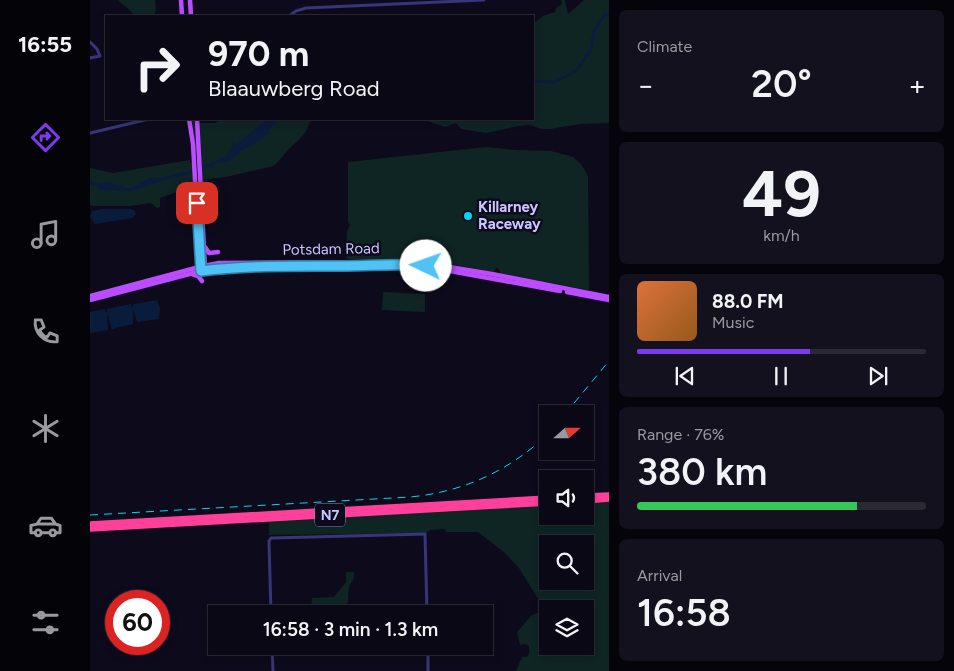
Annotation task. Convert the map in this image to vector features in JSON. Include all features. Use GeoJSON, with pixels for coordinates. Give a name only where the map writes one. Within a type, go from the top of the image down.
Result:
{"type":"FeatureCollection","features":[{"type":"Feature","properties":{"kind":"highway"},"geometry":{"type":"LineString","coordinates":[[594,496],[609,495]]}},
{"type":"Feature","properties":{"kind":"highway","name":"N7"},"geometry":{"type":"LineString","coordinates":[[90,524],[539,499]]}},
{"type":"Feature","properties":{"kind":"highway"},"geometry":{"type":"LineString","coordinates":[[594,500],[609,499]]}},
{"type":"Feature","properties":{"kind":"highway","name":"N7"},"geometry":{"type":"LineString","coordinates":[[90,528],[539,503]]}},
{"type":"Feature","properties":{"kind":"main road"},"geometry":{"type":"LineString","coordinates":[[182,0],[182,15]]}},
{"type":"Feature","properties":{"kind":"main road"},"geometry":{"type":"LineString","coordinates":[[190,0],[191,15]]}},
{"type":"Feature","properties":{"kind":"main road"},"geometry":{"type":"LineString","coordinates":[[189,120],[196,158]]}},
{"type":"Feature","properties":{"kind":"main road"},"geometry":{"type":"LineString","coordinates":[[197,120],[196,158],[204,246],[203,268]]}},
{"type":"Feature","properties":{"kind":"main road"},"geometry":{"type":"LineString","coordinates":[[185,271],[197,263],[199,250],[198,187]]}},
{"type":"Feature","properties":{"kind":"main road"},"geometry":{"type":"LineString","coordinates":[[204,246],[209,252],[218,252]]}},
{"type":"Feature","properties":{"kind":"main road"},"geometry":{"type":"LineString","coordinates":[[199,250],[203,268]]}},
{"type":"Feature","properties":{"kind":"main road"},"geometry":{"type":"LineString","coordinates":[[344,255],[348,261]]}},
{"type":"Feature","properties":{"kind":"main road","name":"Potsdam Road"},"geometry":{"type":"LineString","coordinates":[[203,268],[348,261],[428,263],[609,298]]}},
{"type":"Feature","properties":{"kind":"main road","name":"Potsdam Road"},"geometry":{"type":"LineString","coordinates":[[242,265],[402,264],[431,267],[609,298]]}},
{"type":"Feature","properties":{"kind":"main road"},"geometry":{"type":"LineString","coordinates":[[418,275],[420,268],[431,267]]}},
{"type":"Feature","properties":{"kind":"main road"},"geometry":{"type":"LineString","coordinates":[[90,298],[185,271],[203,268]]}},
{"type":"Feature","properties":{"kind":"main road"},"geometry":{"type":"LineString","coordinates":[[90,298],[191,273],[203,268]]}},
{"type":"Feature","properties":{"kind":"main road"},"geometry":{"type":"LineString","coordinates":[[191,273],[198,276],[202,281]]}},
{"type":"Feature","properties":{"kind":"street"},"geometry":{"type":"LineString","coordinates":[[291,15],[296,11],[307,8],[484,0]]}},
{"type":"Feature","properties":{"kind":"street"},"geometry":{"type":"LineString","coordinates":[[90,42],[97,49],[100,56],[90,58]]}},
{"type":"Feature","properties":{"kind":"street"},"geometry":{"type":"LineString","coordinates":[[90,133],[145,120]]}},
{"type":"Feature","properties":{"kind":"street"},"geometry":{"type":"LineString","coordinates":[[271,605],[270,539],[425,534],[427,605]]}},
{"type":"Feature","properties":{"kind":"street"},"geometry":{"type":"LineString","coordinates":[[272,655],[273,671]]}},
{"type":"Feature","properties":{"kind":"street"},"geometry":{"type":"LineString","coordinates":[[428,655],[428,671]]}},
{"type":"Feature","properties":{"kind":"green space"},"geometry":{"type":"Polygon","coordinates":[[[118,0],[155,0],[156,11],[154,15],[135,15],[118,0]]]}},
{"type":"Feature","properties":{"kind":"green space"},"geometry":{"type":"Polygon","coordinates":[[[561,0],[565,0],[568,14],[584,0],[609,0],[609,123],[580,124],[550,129],[541,129],[530,125],[486,133],[461,129],[456,123],[445,127],[425,120],[534,120],[534,23],[543,16],[555,12],[556,8],[562,4],[561,0]]]}},
{"type":"Feature","properties":{"kind":"green space"},"geometry":{"type":"Polygon","coordinates":[[[190,120],[196,120],[197,123],[214,123],[221,120],[311,120],[301,137],[273,166],[226,177],[208,179],[202,186],[197,151],[194,152],[190,120]]]}},
{"type":"Feature","properties":{"kind":"green space","name":"Killarney Raceway"},"geometry":{"type":"Polygon","coordinates":[[[486,147],[551,151],[573,157],[581,164],[588,176],[588,290],[504,274],[500,273],[499,269],[496,268],[494,272],[438,262],[438,258],[404,260],[346,258],[347,232],[350,225],[348,222],[348,162],[486,147]]]}},
{"type":"Feature","properties":{"kind":"green space"},"geometry":{"type":"Polygon","coordinates":[[[190,160],[190,163],[193,163],[194,184],[191,187],[160,198],[160,207],[156,208],[150,203],[131,206],[90,205],[90,168],[113,173],[190,160]]]}},
{"type":"Feature","properties":{"kind":"green space"},"geometry":{"type":"Polygon","coordinates":[[[383,292],[425,294],[425,312],[382,310],[383,292]]]}},
{"type":"Feature","properties":{"kind":"green space"},"geometry":{"type":"Polygon","coordinates":[[[609,501],[609,671],[516,671],[522,657],[527,657],[529,654],[529,646],[525,644],[520,645],[517,632],[532,615],[539,612],[539,655],[594,655],[594,600],[539,600],[519,568],[505,553],[478,532],[446,532],[445,529],[430,530],[427,533],[269,535],[269,520],[539,504],[539,525],[594,525],[594,502],[609,501]]]}},
{"type":"Feature","properties":{"kind":"green space"},"geometry":{"type":"Polygon","coordinates":[[[346,572],[354,572],[348,591],[346,605],[311,605],[312,598],[334,597],[346,582],[346,572]]]}},
{"type":"Feature","properties":{"kind":"water"},"geometry":{"type":"Polygon","coordinates":[[[266,120],[277,120],[276,124],[269,129],[269,133],[251,146],[243,149],[230,161],[217,163],[213,167],[207,167],[223,158],[229,152],[234,142],[236,145],[266,120]]]}},
{"type":"Feature","properties":{"kind":"water"},"geometry":{"type":"Polygon","coordinates":[[[182,172],[188,174],[132,191],[101,190],[95,185],[90,186],[90,180],[97,184],[109,182],[128,188],[149,178],[166,177],[182,172]]]}},
{"type":"Feature","properties":{"kind":"water"},"geometry":{"type":"Polygon","coordinates":[[[101,209],[131,209],[136,214],[132,218],[95,224],[90,217],[92,211],[101,209]]]}},
{"type":"Feature","properties":{"kind":"water"},"geometry":{"type":"Polygon","coordinates":[[[157,300],[160,308],[159,319],[137,322],[133,310],[133,324],[112,329],[107,316],[108,330],[90,333],[90,312],[104,309],[107,313],[107,309],[131,304],[132,308],[134,304],[157,300]]]}},
{"type":"Feature","properties":{"kind":"waterway"},"geometry":{"type":"LineString","coordinates":[[534,81],[555,82],[576,71],[591,50],[594,31],[604,15],[609,14]]}},
{"type":"Feature","properties":{"kind":"waterway"},"geometry":{"type":"LineString","coordinates":[[185,174],[209,165]]}},
{"type":"Feature","properties":{"kind":"railway"},"geometry":{"type":"LineString","coordinates":[[572,405],[609,361]]}},
{"type":"Feature","properties":{"kind":"railway"},"geometry":{"type":"LineString","coordinates":[[90,515],[410,497],[430,494],[467,485],[484,478],[517,459],[539,442]]}},
{"type":"Feature","properties":{"kind":"place","name":"Killarney Raceway"},"geometry":{"type":"Point","coordinates":[468,216]}},
{"type":"Feature","properties":{"kind":"route"},"geometry":{"type":"LineString","coordinates":[[197,203],[201,271],[299,266],[402,264],[426,266]]}}]}
